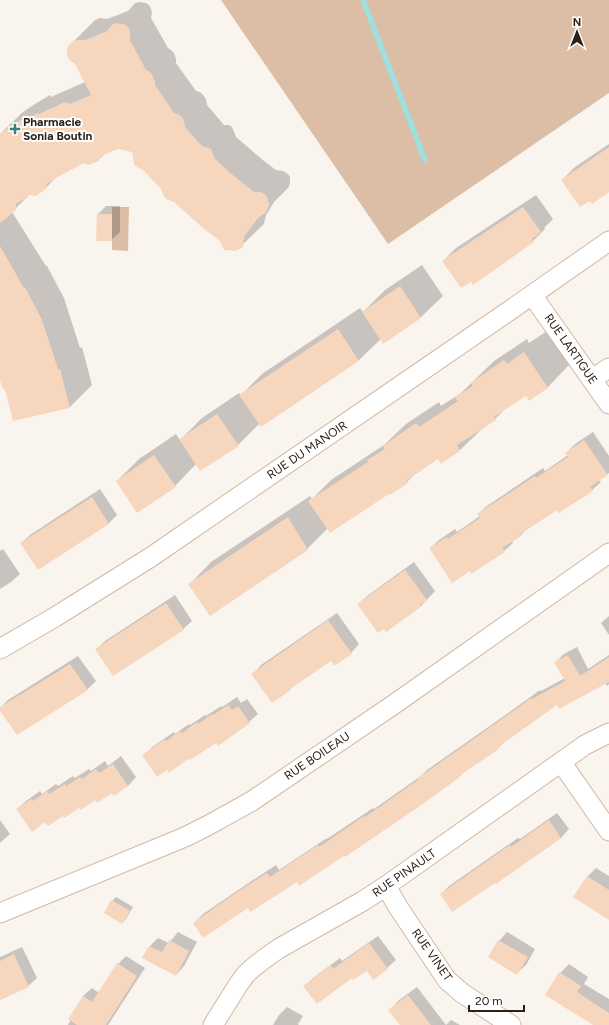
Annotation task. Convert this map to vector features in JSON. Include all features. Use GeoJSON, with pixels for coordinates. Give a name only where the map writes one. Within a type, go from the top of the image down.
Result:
{"type":"FeatureCollection","features":[{"type":"Feature","properties":{"kind":"street","name":"RUE DU MANOIR"},"geometry":{"type":"LineString","coordinates":[[0,649],[55,617],[151,557],[532,296],[609,241]]}},
{"type":"Feature","properties":{"kind":"street","name":"RUE LARTIGUE"},"geometry":{"type":"LineString","coordinates":[[532,296],[609,404]]}},
{"type":"Feature","properties":{"kind":"street"},"geometry":{"type":"LineString","coordinates":[[592,380],[609,368]]}},
{"type":"Feature","properties":{"kind":"street","name":"RUE BOILEAU"},"geometry":{"type":"LineString","coordinates":[[0,913],[185,836],[207,826],[252,801],[609,553]]}},
{"type":"Feature","properties":{"kind":"street","name":"RUE PINAULT"},"geometry":{"type":"LineString","coordinates":[[213,1025],[246,974],[264,959],[278,949],[363,901],[386,886],[585,745],[609,733]]}},
{"type":"Feature","properties":{"kind":"street"},"geometry":{"type":"LineString","coordinates":[[561,762],[609,831]]}},
{"type":"Feature","properties":{"kind":"street","name":"RUE VINET"},"geometry":{"type":"LineString","coordinates":[[386,886],[398,907],[447,980],[462,993],[511,1025]]}},
{"type":"Feature","properties":{"kind":"shaded area"},"geometry":{"type":"Polygon","coordinates":[[[221,0],[609,0],[609,93],[388,244],[221,0]]]}},
{"type":"Feature","properties":{"kind":"shaded area"},"geometry":{"type":"Polygon","coordinates":[[[112,207],[129,207],[128,251],[112,250],[112,207]]]}},
{"type":"Feature","properties":{"kind":"building"},"geometry":{"type":"Polygon","coordinates":[[[116,23],[124,24],[128,27],[130,31],[130,40],[146,70],[152,75],[155,85],[174,113],[182,117],[185,127],[202,146],[211,149],[215,159],[229,172],[254,192],[261,192],[266,195],[269,205],[267,210],[258,218],[244,237],[243,247],[240,249],[235,251],[224,250],[220,241],[174,202],[166,199],[161,189],[144,171],[134,164],[132,152],[118,149],[101,156],[99,161],[88,165],[84,163],[56,178],[47,184],[46,189],[36,196],[30,195],[16,204],[16,210],[0,223],[0,134],[28,116],[29,118],[65,102],[70,104],[91,95],[75,64],[68,58],[68,46],[77,40],[85,40],[107,31],[116,23]]]}},
{"type":"Feature","properties":{"kind":"building"},"geometry":{"type":"Polygon","coordinates":[[[609,147],[609,192],[592,204],[590,201],[580,207],[561,180],[609,147]]]}},
{"type":"Feature","properties":{"kind":"building"},"geometry":{"type":"Polygon","coordinates":[[[523,207],[541,232],[532,239],[534,242],[473,285],[471,282],[461,288],[442,261],[523,207]]]}},
{"type":"Feature","properties":{"kind":"building"},"geometry":{"type":"Polygon","coordinates":[[[97,214],[112,214],[112,241],[96,241],[97,214]]]}},
{"type":"Feature","properties":{"kind":"building"},"geometry":{"type":"Polygon","coordinates":[[[0,246],[24,288],[25,287],[42,320],[58,369],[60,369],[70,408],[13,421],[5,389],[3,389],[0,381],[0,246]]]}},
{"type":"Feature","properties":{"kind":"building"},"geometry":{"type":"Polygon","coordinates":[[[400,286],[421,318],[383,344],[362,312],[400,286]]]}},
{"type":"Feature","properties":{"kind":"building"},"geometry":{"type":"Polygon","coordinates":[[[338,329],[359,361],[261,427],[239,395],[338,329]]]}},
{"type":"Feature","properties":{"kind":"building"},"geometry":{"type":"Polygon","coordinates":[[[524,352],[548,388],[529,401],[526,396],[494,417],[496,420],[457,445],[460,451],[441,464],[438,459],[406,481],[408,483],[330,533],[308,501],[368,462],[367,460],[385,449],[383,446],[416,423],[419,427],[458,401],[455,397],[473,386],[471,383],[504,360],[507,364],[524,352]]]}},
{"type":"Feature","properties":{"kind":"building"},"geometry":{"type":"Polygon","coordinates":[[[217,414],[239,446],[200,471],[179,439],[217,414]]]}},
{"type":"Feature","properties":{"kind":"building"},"geometry":{"type":"Polygon","coordinates":[[[584,440],[608,475],[590,487],[593,491],[559,513],[557,510],[519,535],[520,537],[502,548],[505,552],[471,574],[470,571],[452,583],[429,548],[447,537],[448,539],[480,518],[477,514],[535,476],[536,478],[568,457],[565,453],[584,440]]]}},
{"type":"Feature","properties":{"kind":"building"},"geometry":{"type":"Polygon","coordinates":[[[154,455],[176,487],[137,513],[116,481],[154,455]]]}},
{"type":"Feature","properties":{"kind":"building"},"geometry":{"type":"Polygon","coordinates":[[[92,497],[109,524],[38,570],[20,543],[92,497]]]}},
{"type":"Feature","properties":{"kind":"building"},"geometry":{"type":"Polygon","coordinates":[[[288,517],[308,550],[210,616],[188,584],[288,517]]]}},
{"type":"Feature","properties":{"kind":"building"},"geometry":{"type":"Polygon","coordinates":[[[405,570],[427,600],[420,605],[421,607],[386,632],[384,629],[378,633],[357,604],[405,570]]]}},
{"type":"Feature","properties":{"kind":"building"},"geometry":{"type":"Polygon","coordinates":[[[166,603],[184,630],[113,676],[95,649],[166,603]]]}},
{"type":"Feature","properties":{"kind":"building"},"geometry":{"type":"Polygon","coordinates":[[[328,620],[352,654],[334,666],[331,661],[272,703],[251,674],[328,620]]]}},
{"type":"Feature","properties":{"kind":"building"},"geometry":{"type":"Polygon","coordinates":[[[568,655],[580,676],[609,657],[609,682],[559,709],[557,705],[498,747],[499,749],[459,776],[460,777],[420,806],[345,857],[344,856],[299,886],[297,882],[250,912],[248,908],[203,938],[193,923],[267,873],[270,877],[318,845],[319,847],[418,780],[418,778],[531,698],[532,699],[565,681],[554,662],[568,655]]]}},
{"type":"Feature","properties":{"kind":"building"},"geometry":{"type":"Polygon","coordinates":[[[70,664],[88,690],[17,735],[0,711],[0,707],[70,664]]]}},
{"type":"Feature","properties":{"kind":"building"},"geometry":{"type":"Polygon","coordinates":[[[228,705],[232,710],[238,706],[250,723],[218,746],[216,743],[190,760],[188,759],[169,773],[167,770],[157,777],[142,755],[165,739],[166,741],[180,731],[182,733],[197,722],[198,724],[228,705]]]}},
{"type":"Feature","properties":{"kind":"building"},"geometry":{"type":"Polygon","coordinates":[[[113,764],[128,786],[114,796],[112,793],[97,803],[95,800],[81,810],[79,808],[48,826],[45,822],[32,832],[16,809],[31,799],[33,801],[47,791],[49,794],[80,777],[82,779],[96,769],[99,773],[113,764]]]}},
{"type":"Feature","properties":{"kind":"building"},"geometry":{"type":"Polygon","coordinates":[[[549,820],[561,838],[496,884],[495,883],[452,912],[440,894],[510,845],[511,847],[549,820]]]}},
{"type":"Feature","properties":{"kind":"building"},"geometry":{"type":"Polygon","coordinates":[[[587,876],[609,890],[609,920],[573,897],[587,876]]]}},
{"type":"Feature","properties":{"kind":"building"},"geometry":{"type":"Polygon","coordinates":[[[111,900],[130,911],[122,924],[104,913],[111,900]]]}},
{"type":"Feature","properties":{"kind":"building"},"geometry":{"type":"Polygon","coordinates":[[[169,940],[189,951],[176,976],[142,958],[149,946],[162,952],[169,940]]]}},
{"type":"Feature","properties":{"kind":"building"},"geometry":{"type":"Polygon","coordinates":[[[498,940],[528,957],[517,975],[488,957],[498,940]]]}},
{"type":"Feature","properties":{"kind":"building"},"geometry":{"type":"Polygon","coordinates":[[[369,943],[388,969],[373,980],[367,971],[353,980],[352,978],[317,1004],[303,986],[331,965],[333,969],[369,943]]]}},
{"type":"Feature","properties":{"kind":"building"},"geometry":{"type":"Polygon","coordinates":[[[14,954],[29,987],[0,1000],[0,961],[14,954]]]}},
{"type":"Feature","properties":{"kind":"building"},"geometry":{"type":"Polygon","coordinates":[[[117,963],[137,976],[106,1025],[77,1025],[68,1019],[83,996],[92,1002],[117,963]]]}},
{"type":"Feature","properties":{"kind":"building"},"geometry":{"type":"Polygon","coordinates":[[[559,972],[581,986],[577,992],[609,1013],[609,1025],[593,1025],[545,995],[559,972]]]}},
{"type":"Feature","properties":{"kind":"building"},"geometry":{"type":"Polygon","coordinates":[[[408,995],[431,1025],[400,1025],[388,1010],[408,995]]]}},
{"type":"Feature","properties":{"kind":"waterway"},"geometry":{"type":"LineString","coordinates":[[363,0],[425,160]]}},
{"type":"Feature","properties":{"kind":"place","name":"Pharmacie Sonia Boutin"},"geometry":{"type":"Point","coordinates":[15,129]}}]}
